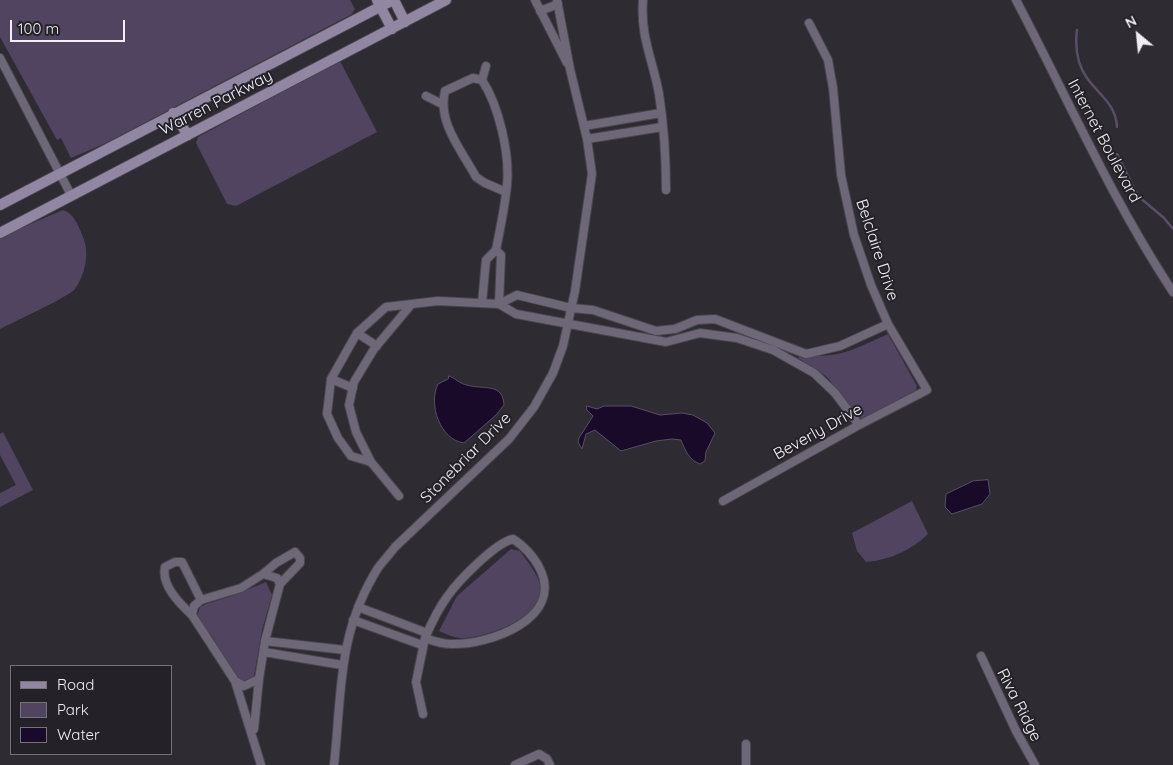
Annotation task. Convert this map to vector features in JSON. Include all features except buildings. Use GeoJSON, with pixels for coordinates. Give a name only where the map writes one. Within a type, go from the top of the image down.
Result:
{"type":"FeatureCollection","features":[{"type":"Feature","properties":{"kind":"main road","name":"Warren Parkway"},"geometry":{"type":"LineString","coordinates":[[0,205],[174,114],[379,3],[394,0]]}},
{"type":"Feature","properties":{"kind":"main road"},"geometry":{"type":"LineString","coordinates":[[394,0],[405,22]]}},
{"type":"Feature","properties":{"kind":"main road","name":"Warren Parkway"},"geometry":{"type":"LineString","coordinates":[[0,233],[446,0]]}},
{"type":"Feature","properties":{"kind":"main road"},"geometry":{"type":"LineString","coordinates":[[379,3],[392,29]]}},
{"type":"Feature","properties":{"kind":"main road"},"geometry":{"type":"LineString","coordinates":[[174,114],[188,135]]}},
{"type":"Feature","properties":{"kind":"street","name":"Stonebriar Drive"},"geometry":{"type":"LineString","coordinates":[[534,0],[570,69]]}},
{"type":"Feature","properties":{"kind":"street"},"geometry":{"type":"LineString","coordinates":[[643,0],[641,20],[644,38],[659,94],[666,156],[666,190]]}},
{"type":"Feature","properties":{"kind":"street","name":"Internet Boulevard"},"geometry":{"type":"LineString","coordinates":[[1016,0],[1099,163],[1153,262],[1173,292]]}},
{"type":"Feature","properties":{"kind":"street","name":"Stonebriar Drive"},"geometry":{"type":"LineString","coordinates":[[334,765],[342,665],[358,607],[380,566],[395,547],[509,439],[534,407],[552,373],[567,324],[592,174],[587,140],[570,69],[558,2]]}},
{"type":"Feature","properties":{"kind":"street"},"geometry":{"type":"LineString","coordinates":[[540,11],[558,2]]}},
{"type":"Feature","properties":{"kind":"street","name":"Belclaire Drive"},"geometry":{"type":"LineString","coordinates":[[809,24],[828,60],[833,88],[840,175],[854,235],[871,285],[888,324],[927,390]]}},
{"type":"Feature","properties":{"kind":"street"},"geometry":{"type":"LineString","coordinates":[[0,58],[71,195]]}},
{"type":"Feature","properties":{"kind":"street"},"geometry":{"type":"LineString","coordinates":[[482,80],[486,66]]}},
{"type":"Feature","properties":{"kind":"street"},"geometry":{"type":"LineString","coordinates":[[482,303],[486,260],[496,250],[506,192],[507,183],[502,128],[491,94],[482,80],[473,78],[445,91],[442,104],[444,117],[476,177],[506,192]]}},
{"type":"Feature","properties":{"kind":"street"},"geometry":{"type":"LineString","coordinates":[[426,96],[442,104]]}},
{"type":"Feature","properties":{"kind":"street"},"geometry":{"type":"LineString","coordinates":[[584,126],[661,114]]}},
{"type":"Feature","properties":{"kind":"street"},"geometry":{"type":"LineString","coordinates":[[587,140],[662,127]]}},
{"type":"Feature","properties":{"kind":"street"},"geometry":{"type":"LineString","coordinates":[[496,250],[501,255],[499,304]]}},
{"type":"Feature","properties":{"kind":"street"},"geometry":{"type":"LineString","coordinates":[[499,304],[517,295],[571,308],[608,314],[656,331],[675,329],[697,320],[715,319],[806,354],[846,344],[888,324]]}},
{"type":"Feature","properties":{"kind":"street"},"geometry":{"type":"LineString","coordinates":[[371,462],[351,456],[338,438],[327,414],[331,379],[357,333],[386,307],[410,306],[438,301],[499,304],[516,314],[666,342],[700,333],[716,333],[737,338],[773,350],[814,373],[835,393],[859,425]]}},
{"type":"Feature","properties":{"kind":"street"},"geometry":{"type":"LineString","coordinates":[[399,496],[371,462],[356,432],[349,405],[354,382],[377,346],[410,306]]}},
{"type":"Feature","properties":{"kind":"street"},"geometry":{"type":"LineString","coordinates":[[357,333],[377,346]]}},
{"type":"Feature","properties":{"kind":"street"},"geometry":{"type":"LineString","coordinates":[[331,379],[353,388]]}},
{"type":"Feature","properties":{"kind":"street","name":"Beverly Drive"},"geometry":{"type":"LineString","coordinates":[[723,501],[859,425],[927,390]]}},
{"type":"Feature","properties":{"kind":"street"},"geometry":{"type":"LineString","coordinates":[[353,620],[425,638],[449,644],[477,642],[522,623],[537,611],[543,602],[546,580],[536,562],[518,542],[513,539],[507,541],[476,566],[447,596],[425,638],[416,682],[423,714]]}},
{"type":"Feature","properties":{"kind":"street"},"geometry":{"type":"LineString","coordinates":[[192,615],[194,606],[201,600],[241,588],[295,552],[300,558],[300,563],[280,584],[265,641],[253,734]]}},
{"type":"Feature","properties":{"kind":"street"},"geometry":{"type":"LineString","coordinates":[[201,600],[182,562],[175,562],[166,566],[164,572],[176,600],[192,615],[235,681],[253,734],[261,765]]}},
{"type":"Feature","properties":{"kind":"street"},"geometry":{"type":"LineString","coordinates":[[263,574],[277,578],[280,584]]}},
{"type":"Feature","properties":{"kind":"street"},"geometry":{"type":"LineString","coordinates":[[358,607],[425,638]]}},
{"type":"Feature","properties":{"kind":"street"},"geometry":{"type":"LineString","coordinates":[[265,641],[345,650]]}},
{"type":"Feature","properties":{"kind":"street"},"geometry":{"type":"LineString","coordinates":[[264,652],[342,665]]}},
{"type":"Feature","properties":{"kind":"street","name":"Riva Ridge"},"geometry":{"type":"LineString","coordinates":[[981,656],[1016,731],[1035,765]]}},
{"type":"Feature","properties":{"kind":"street"},"geometry":{"type":"LineString","coordinates":[[235,681],[244,686],[259,679]]}},
{"type":"Feature","properties":{"kind":"street"},"geometry":{"type":"LineString","coordinates":[[746,744],[746,765]]}},
{"type":"Feature","properties":{"kind":"street"},"geometry":{"type":"LineString","coordinates":[[515,765],[539,754],[547,759],[550,765]]}},
{"type":"Feature","properties":{"kind":"green space"},"geometry":{"type":"Polygon","coordinates":[[[0,0],[350,0],[355,9],[352,14],[106,143],[71,158],[61,138],[57,140],[0,37],[0,0]]]}},
{"type":"Feature","properties":{"kind":"green space"},"geometry":{"type":"Polygon","coordinates":[[[340,61],[377,132],[236,206],[227,204],[196,143],[198,137],[340,61]]]}},
{"type":"Feature","properties":{"kind":"green space"},"geometry":{"type":"Polygon","coordinates":[[[63,210],[76,221],[85,243],[84,271],[79,283],[75,289],[63,297],[0,329],[0,237],[63,210]]]}},
{"type":"Feature","properties":{"kind":"green space"},"geometry":{"type":"Polygon","coordinates":[[[888,334],[917,386],[915,394],[865,419],[858,417],[827,377],[798,358],[800,355],[826,356],[846,352],[888,334]]]}},
{"type":"Feature","properties":{"kind":"green space"},"geometry":{"type":"Polygon","coordinates":[[[3,432],[33,490],[0,507],[0,493],[16,485],[0,455],[0,434],[3,432]]]}},
{"type":"Feature","properties":{"kind":"green space"},"geometry":{"type":"Polygon","coordinates":[[[912,501],[928,534],[915,545],[900,553],[884,559],[866,562],[857,551],[852,533],[912,501]]]}},
{"type":"Feature","properties":{"kind":"green space"},"geometry":{"type":"Polygon","coordinates":[[[511,549],[520,551],[531,566],[541,589],[538,603],[531,612],[509,626],[483,635],[459,638],[439,631],[457,596],[511,549]]]}},
{"type":"Feature","properties":{"kind":"green space"},"geometry":{"type":"Polygon","coordinates":[[[266,582],[272,595],[262,630],[254,676],[246,682],[238,679],[213,638],[197,617],[200,607],[266,582]]]}},
{"type":"Feature","properties":{"kind":"water"},"geometry":{"type":"Polygon","coordinates":[[[449,376],[464,384],[496,390],[503,398],[504,405],[496,415],[464,443],[448,435],[438,420],[434,401],[435,392],[438,384],[448,379],[449,376]]]}},
{"type":"Feature","properties":{"kind":"water"},"geometry":{"type":"Polygon","coordinates":[[[587,406],[597,409],[604,406],[631,406],[660,415],[682,413],[693,415],[707,423],[715,433],[706,452],[705,461],[700,464],[690,457],[681,440],[656,441],[621,451],[595,430],[586,434],[582,449],[578,442],[579,438],[593,416],[587,410],[587,406]]]}},
{"type":"Feature","properties":{"kind":"water"},"geometry":{"type":"Polygon","coordinates":[[[988,480],[990,494],[982,504],[952,514],[945,507],[946,494],[973,481],[988,480]]]}},
{"type":"Feature","properties":{"kind":"waterway"},"geometry":{"type":"LineString","coordinates":[[1077,30],[1076,42],[1081,67],[1087,78],[1114,112],[1117,127]]}},
{"type":"Feature","properties":{"kind":"waterway"},"geometry":{"type":"LineString","coordinates":[[1117,154],[1138,196],[1164,218],[1173,229]]}}]}
